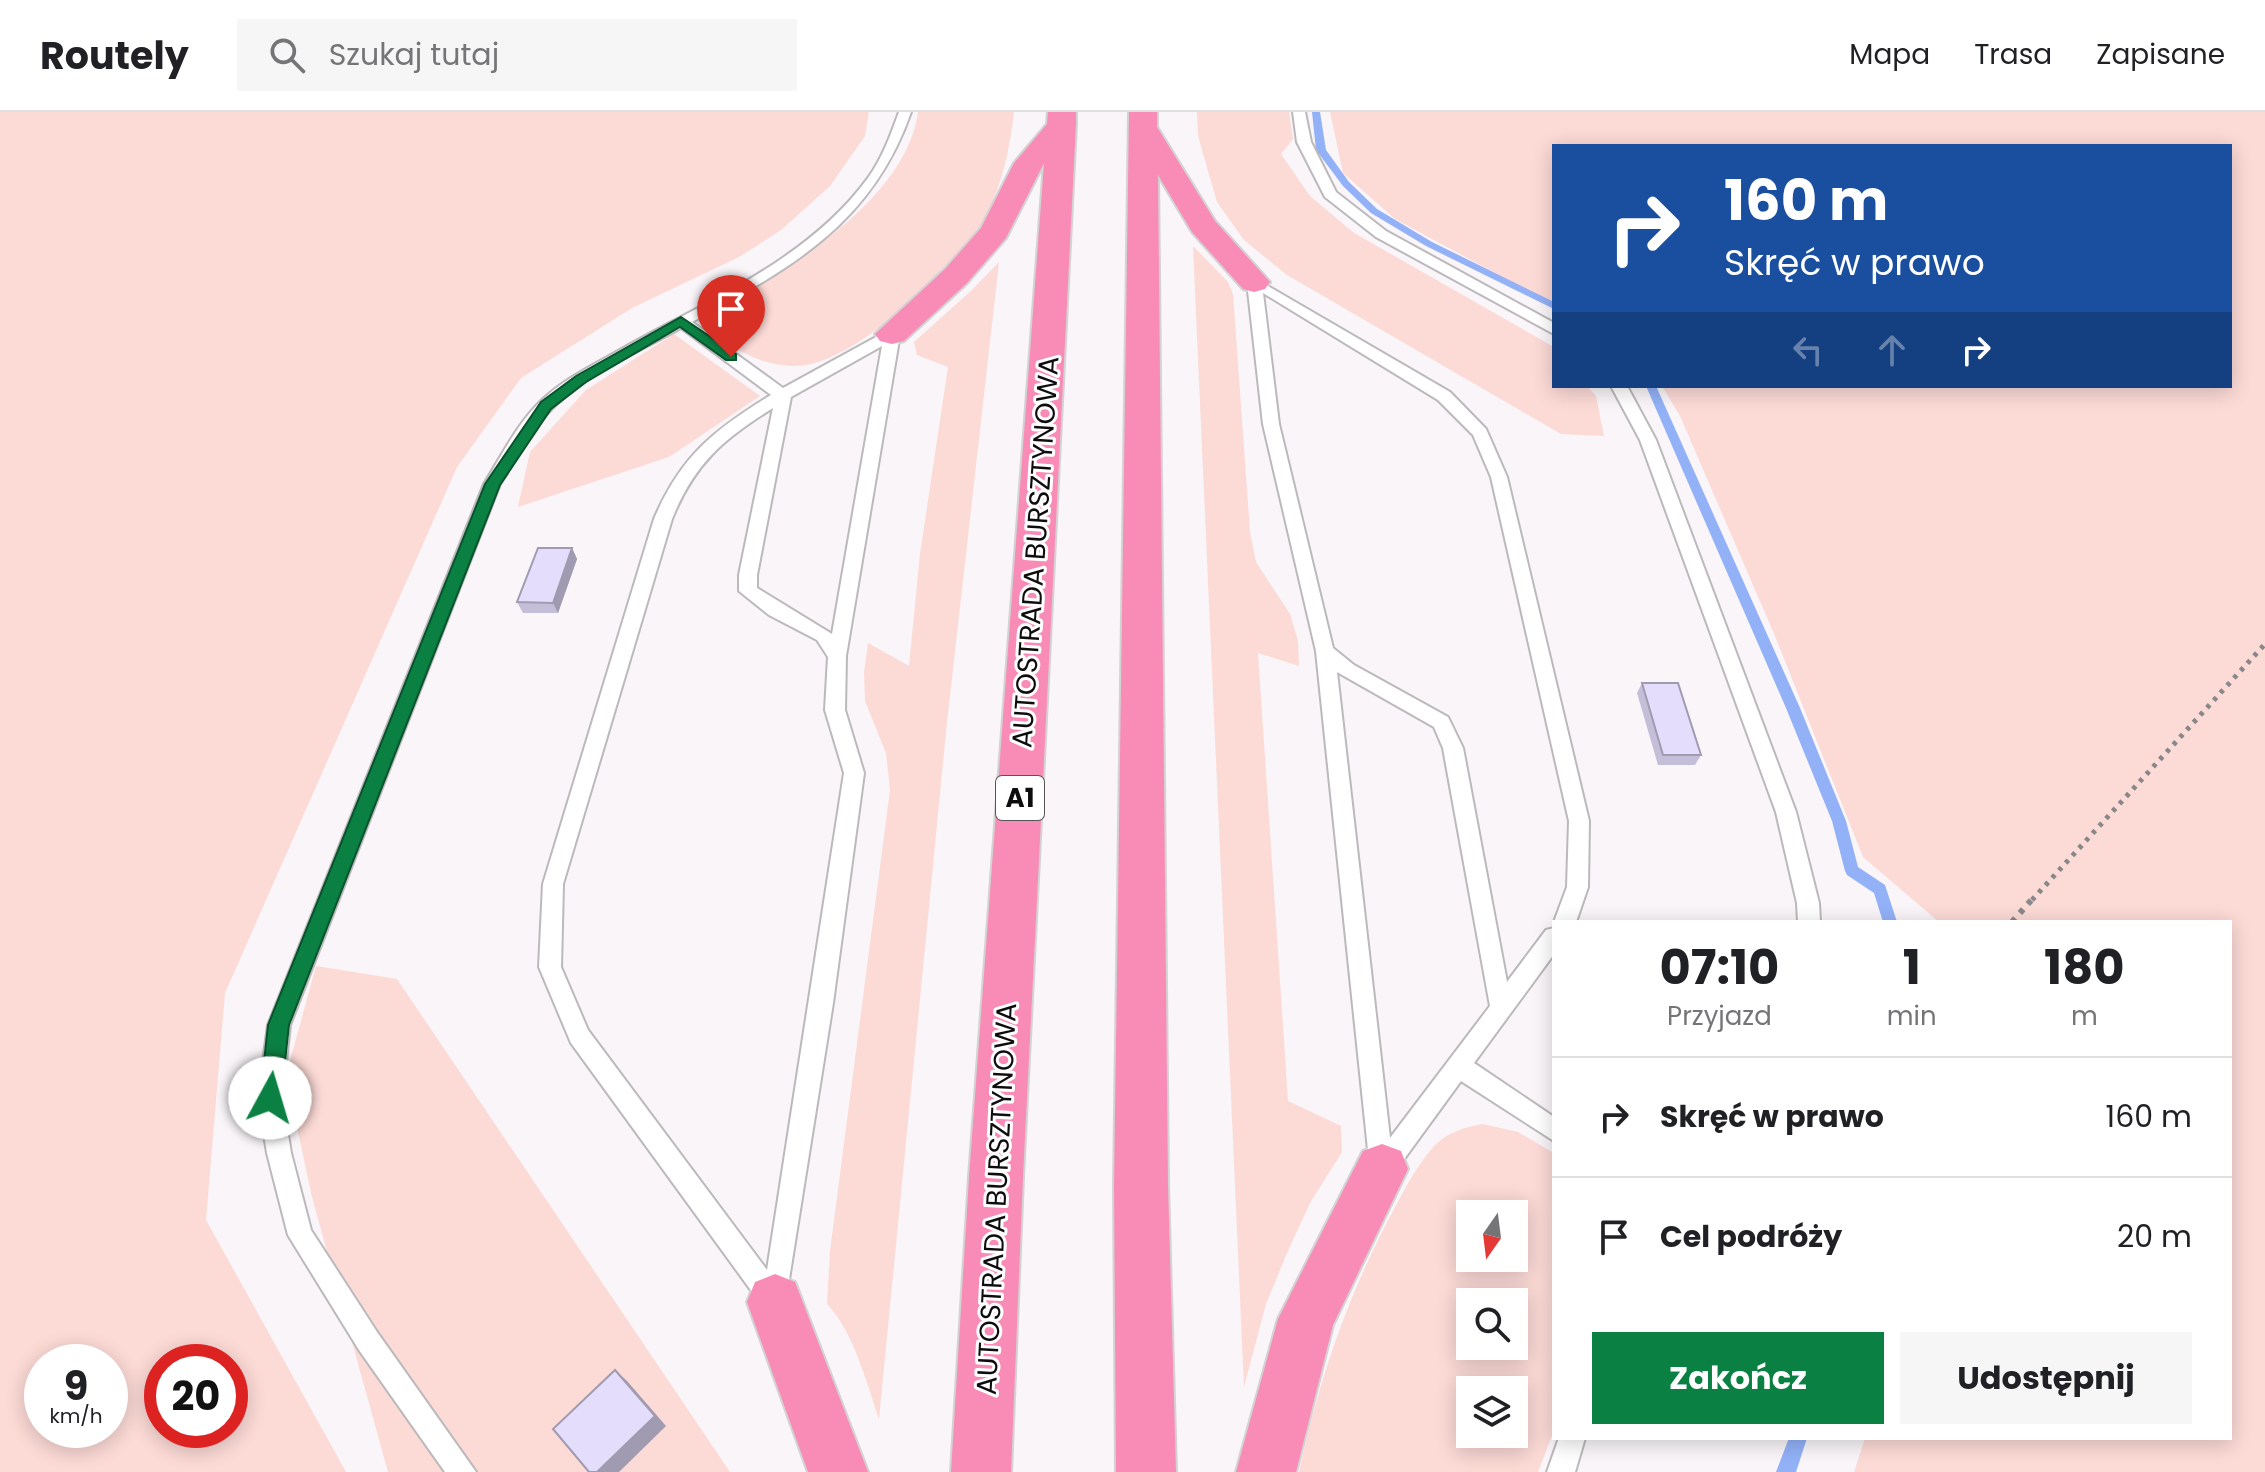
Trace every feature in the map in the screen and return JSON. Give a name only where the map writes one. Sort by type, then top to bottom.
[{"type":"highway","points":[[892,334],[956,276],[995,231],[1029,163],[1062,118]]},
{"type":"highway","name":"AUTOSTRADA BURSZTYNOWA","points":[[981,1472],[1062,118]]},
{"type":"highway","points":[[1143,120],[1203,226],[1254,282]]},
{"type":"highway","points":[[1143,120],[1141,1185],[1146,1472]]},
{"type":"highway","points":[[1266,1472],[1306,1319],[1382,1169]]},
{"type":"highway","points":[[775,1302],[838,1472]]},
{"type":"lane","points":[[462,1472],[368,1341],[300,1235],[279,1153],[270,1098],[279,1025],[492,484],[546,405],[581,379],[795,256],[844,212],[873,180],[892,148],[905,112]]},
{"type":"lane","points":[[1299,112],[1304,142],[1330,194],[1381,234],[1552,328]]},
{"type":"lane","points":[[1254,282],[1271,424],[1325,651],[1382,1169]]},
{"type":"lane","points":[[1254,282],[1444,396],[1480,433],[1499,477],[1579,821],[1574,900],[1566,920]]},
{"type":"lane","points":[[681,321],[783,396]]},
{"type":"lane","points":[[775,1302],[579,1036],[550,967],[553,884],[663,519],[684,475],[723,435],[783,396],[892,334]]},
{"type":"lane","points":[[775,1302],[854,773],[835,710],[837,656],[892,334]]},
{"type":"lane","points":[[1620,388],[1648,440],[1786,812],[1808,903],[1809,920]]},
{"type":"lane","points":[[783,396],[748,575],[748,591],[775,610],[823,635],[837,656]]},
{"type":"lane","points":[[1325,651],[1347,670],[1441,722],[1453,748],[1501,1007]]},
{"type":"lane","points":[[1382,1169],[1552,940]]},
{"type":"lane","points":[[1459,1066],[1552,1129]]},
{"type":"lane","points":[[1561,1472],[1571,1440]]},
{"type":"path","points":[[2014,920],[2265,644]]},
{"type":"shaded area","points":[[0,112],[869,112],[865,136],[830,186],[781,230],[739,257],[632,308],[521,378],[457,467],[225,993],[206,1220],[346,1472],[0,1472]]},
{"type":"shaded area","points":[[918,112],[1014,112],[1007,157],[993,200],[979,228],[949,266],[879,328],[832,357],[811,364],[770,363],[744,353],[721,337],[712,328],[712,313],[805,255],[866,204],[891,176],[909,145]]},
{"type":"shaded area","points":[[1197,112],[1289,112],[1293,139],[1281,154],[1310,196],[1354,233],[1552,346],[1552,388],[1589,388],[1596,396],[1604,436],[1561,434],[1287,275],[1244,240],[1217,202],[1198,136]]},
{"type":"shaded area","points":[[1330,112],[2265,112],[2265,1472],[1854,1472],[1864,1440],[2232,1440],[2232,920],[1937,920],[1863,857],[1775,636],[1680,416],[1663,388],[2232,388],[2232,144],[1552,144],[1552,304],[1395,219],[1343,173]]},
{"type":"shaded area","points":[[1193,246],[1228,282],[1233,294],[1250,532],[1256,562],[1290,614],[1298,641],[1299,666],[1258,653],[1288,1101],[1341,1126],[1342,1152],[1310,1203],[1287,1253],[1266,1304],[1244,1387]]},
{"type":"shaded area","points":[[999,262],[947,722],[879,1419],[852,1343],[827,1304],[830,1251],[890,790],[886,753],[865,701],[864,672],[868,643],[909,666],[920,554],[948,367],[917,355],[914,342]]},
{"type":"shaded area","points":[[674,334],[760,396],[669,457],[518,507],[530,452],[586,390]]},
{"type":"shaded area","points":[[316,966],[397,979],[730,1472],[388,1472],[312,1197],[286,1076]]},
{"type":"shaded area","points":[[1483,1124],[1518,1132],[1552,1152],[1552,1435],[1538,1472],[1299,1472],[1314,1409],[1356,1288],[1413,1176],[1434,1146],[1451,1134]]},
{"type":"building","points":[[538,548],[572,548],[553,603],[517,602]]},
{"type":"building","points":[[1642,683],[1678,683],[1701,755],[1663,755]]},
{"type":"building","points":[[615,1370],[655,1416],[597,1472],[589,1472],[553,1429]]},
{"type":"waterway","points":[[1316,112],[1321,150],[1346,184],[1374,211],[1429,244],[1552,305]]},
{"type":"waterway","points":[[1652,388],[1793,708],[1839,821],[1852,871],[1880,889],[1889,920]]},
{"type":"waterway","points":[[1786,1472],[1797,1440]]},
{"type":"route","points":[[270,1098],[279,1025],[492,484],[546,405],[581,379],[681,321],[731,357]]}]
